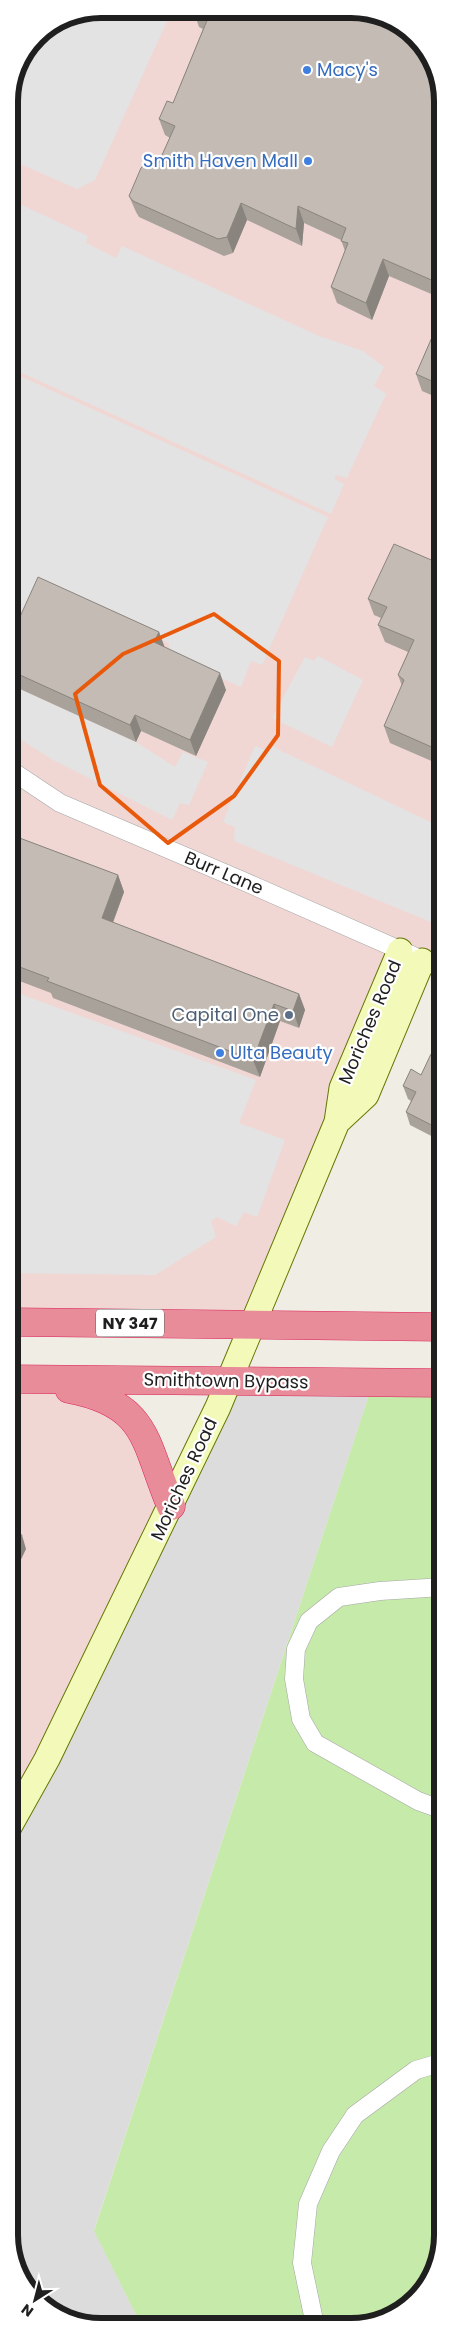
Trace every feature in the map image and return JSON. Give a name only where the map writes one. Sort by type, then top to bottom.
[{"type":"highway","name":"NY 347","points":[[18,1322],[434,1327]]},
{"type":"highway","name":"Smithtown Bypass","points":[[18,1379],[434,1383]]},
{"type":"highway","points":[[18,1380],[96,1395],[122,1407],[143,1434],[171,1506]]},
{"type":"main road","name":"Moriches Road","points":[[18,1811],[47,1759],[171,1506],[229,1380],[337,1122],[342,1088],[422,960]]},
{"type":"street","name":"Burr Lane","points":[[18,775],[60,803],[422,960]]},
{"type":"street","points":[[434,1588],[380,1591],[339,1597],[309,1621],[296,1649],[294,1679],[302,1719],[315,1743],[418,1801],[434,1807]]},
{"type":"street","points":[[314,2318],[302,2263],[308,2204],[331,2151],[356,2115],[416,2070],[434,2065]]},
{"type":"highlighted area","points":[[214,614],[279,661],[278,735],[234,796],[168,843],[100,785],[75,694],[123,654]]},
{"type":"shaded area","points":[[101,18],[168,18],[95,180],[77,189],[18,163],[18,95],[20,79],[24,69],[42,42],[69,24],[85,19]]},
{"type":"shaded area","name":"Smith Haven Mall","points":[[85,19],[367,19],[387,25],[430,76],[434,90],[434,965],[400,951],[251,1325],[18,1322],[18,95],[20,79],[24,69],[42,42],[69,24]]},
{"type":"shaded area","points":[[18,203],[88,236],[86,243],[116,258],[122,246],[319,336],[363,351],[384,367],[374,386],[386,394],[347,478],[335,475],[335,479],[344,484],[331,514],[18,371]]},
{"type":"shaded area","points":[[18,375],[328,517],[262,665],[251,661],[241,687],[169,655],[169,643],[42,586],[21,626],[18,626]]},
{"type":"shaded area","points":[[318,656],[363,680],[332,747],[272,718],[305,657],[314,661]]},
{"type":"shaded area","points":[[18,688],[136,742],[175,767],[183,752],[208,762],[189,805],[180,803],[172,820],[53,760],[18,738]]},
{"type":"shaded area","points":[[255,746],[268,751],[271,746],[434,824],[434,923],[234,841],[235,827],[223,822]]},
{"type":"shaded area","points":[[18,993],[256,1080],[239,1123],[285,1140],[257,1217],[244,1212],[236,1226],[217,1217],[211,1221],[216,1237],[155,1275],[18,1273]]},
{"type":"shaded area","points":[[18,1379],[100,1379],[159,1491],[152,1525],[18,1798]]},
{"type":"shaded area","points":[[217,1380],[371,1389],[94,2230],[138,2318],[85,2316],[60,2306],[60,2275],[29,2275],[20,2256],[18,2234],[18,1797]]},
{"type":"green space","points":[[434,1388],[433,2250],[428,2266],[420,2280],[406,2297],[378,2313],[362,2317],[138,2318],[94,2231],[371,1389]]},
{"type":"building","name":"Smith Haven Mall","points":[[208,18],[367,19],[388,26],[397,32],[410,42],[426,64],[434,90],[434,281],[383,259],[366,303],[331,287],[348,243],[341,241],[346,228],[298,206],[296,229],[241,203],[227,237],[218,239],[133,201],[129,196],[141,168],[147,162],[158,164],[175,126],[159,119],[167,101],[173,103]]},
{"type":"building","points":[[434,333],[434,382],[416,374]]},
{"type":"building","points":[[394,544],[434,561],[434,748],[384,726],[404,680],[398,675],[414,640],[378,625],[387,607],[368,599]]},
{"type":"building","points":[[38,577],[159,632],[154,642],[220,673],[190,740],[135,715],[130,725],[18,674],[18,621]]},
{"type":"building","points":[[18,837],[118,875],[102,918],[299,994],[293,1011],[274,1004],[253,1060],[47,981],[49,978],[18,966]]},
{"type":"building","points":[[431,1054],[434,1056],[434,1126],[406,1112],[416,1092],[403,1086],[411,1069],[421,1075]]},
{"type":"building","points":[[18,1533],[22,1535],[18,1543]]},
{"type":"place","name":"Macy's","points":[[307,70]]},
{"type":"place","name":"Smith Haven Mall","points":[[308,161]]},
{"type":"place","name":"Capital One","points":[[289,1015]]},
{"type":"place","name":"Ulta Beauty","points":[[220,1053]]}]
